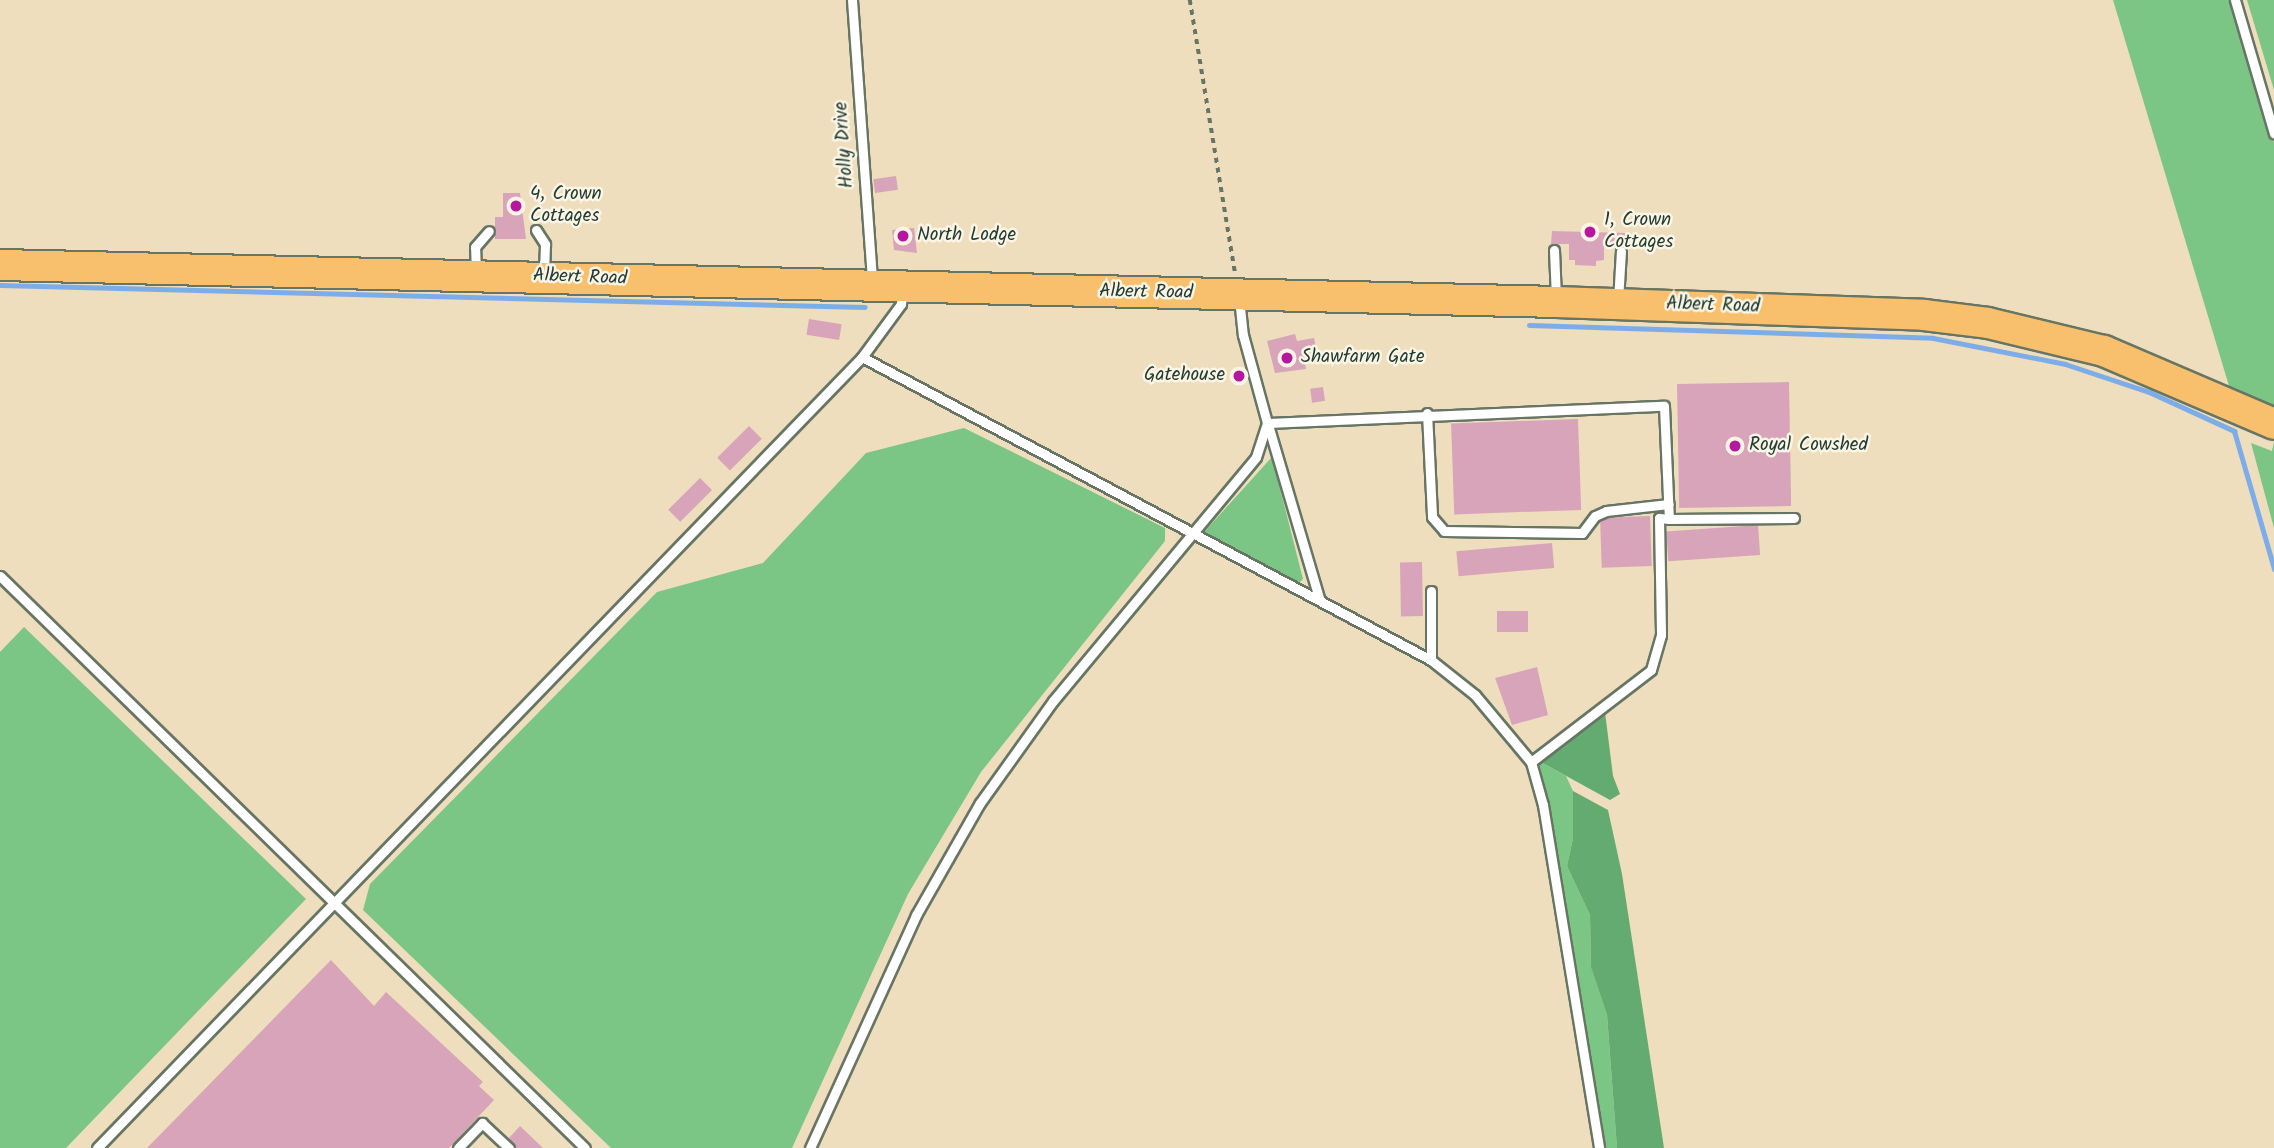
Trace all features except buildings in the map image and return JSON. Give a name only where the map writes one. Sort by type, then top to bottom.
[{"type":"main road","name":"Albert Road","points":[[0,265],[1828,309],[1988,323],[2104,351],[2274,424]]},
{"type":"lane","name":"Holly Drive","points":[[852,0],[873,287]]},
{"type":"lane","points":[[2235,0],[2274,133]]},
{"type":"lane","points":[[536,230],[545,244],[544,277]]},
{"type":"lane","points":[[476,276],[475,247],[489,231]]},
{"type":"lane","points":[[1555,250],[1556,302]]},
{"type":"lane","points":[[1618,303],[1621,251]]},
{"type":"lane","points":[[97,1148],[862,357],[901,304],[902,288]]},
{"type":"lane","points":[[1239,295],[1243,335],[1319,598]]},
{"type":"lane","points":[[862,357],[1189,534],[1319,598],[1431,660],[1475,695],[1531,762],[1541,795],[1599,1148]]},
{"type":"lane","points":[[1267,423],[1427,413],[1664,406],[1669,519]]},
{"type":"lane","points":[[1427,413],[1432,517],[1444,531],[1582,533],[1595,516],[1606,511],[1669,504]]},
{"type":"lane","points":[[810,1148],[916,915],[980,803],[1038,720],[1189,534],[1256,457],[1267,423]]},
{"type":"lane","points":[[1531,762],[1651,670],[1661,635],[1659,519],[1794,518]]},
{"type":"lane","points":[[0,576],[585,1148]]},
{"type":"lane","points":[[1431,591],[1431,660]]},
{"type":"lane","points":[[458,1148],[482,1123],[509,1148]]},
{"type":"path","points":[[1190,0],[1239,295]]},
{"type":"green space","points":[[2113,0],[2232,0],[2274,143],[2274,411],[2229,386]]},
{"type":"green space","points":[[2247,0],[2274,0],[2274,90]]},
{"type":"green space","points":[[964,428],[1165,528],[1165,541],[981,772],[908,894],[792,1148],[611,1148],[363,910],[370,884],[657,592],[763,563],[866,453]]},
{"type":"green space","points":[[2274,442],[2274,528],[2251,443],[2272,451]]},
{"type":"green space","points":[[1272,457],[1303,579],[1297,585],[1204,532]]},
{"type":"green space","points":[[24,627],[306,899],[66,1148],[0,1148],[0,652]]},
{"type":"green space","points":[[1605,712],[1613,776],[1620,794],[1610,800],[1539,761]]},
{"type":"green space","points":[[1539,761],[1566,776],[1573,791],[1573,838],[1567,866],[1590,915],[1591,966],[1607,1015],[1617,1148],[1603,1148]]},
{"type":"green space","points":[[1573,791],[1608,810],[1622,874],[1664,1148],[1617,1148],[1607,1015],[1591,967],[1590,915],[1567,866],[1573,838]]},
{"type":"waterway","points":[[0,285],[865,307]]},
{"type":"waterway","points":[[1529,325],[1933,338],[2065,364],[2149,392],[2234,431],[2274,569]]},
{"type":"place","name":"4, Crown Cottages","points":[[516,206]]},
{"type":"place","name":"1, Crown Cottages","points":[[1590,232]]},
{"type":"place","name":"North Lodge","points":[[903,236]]},
{"type":"place","name":"Shawfarm Gate","points":[[1287,358]]},
{"type":"place","name":"Gatehouse","points":[[1239,376]]},
{"type":"place","name":"Royal Cowshed","points":[[1735,446]]}]
